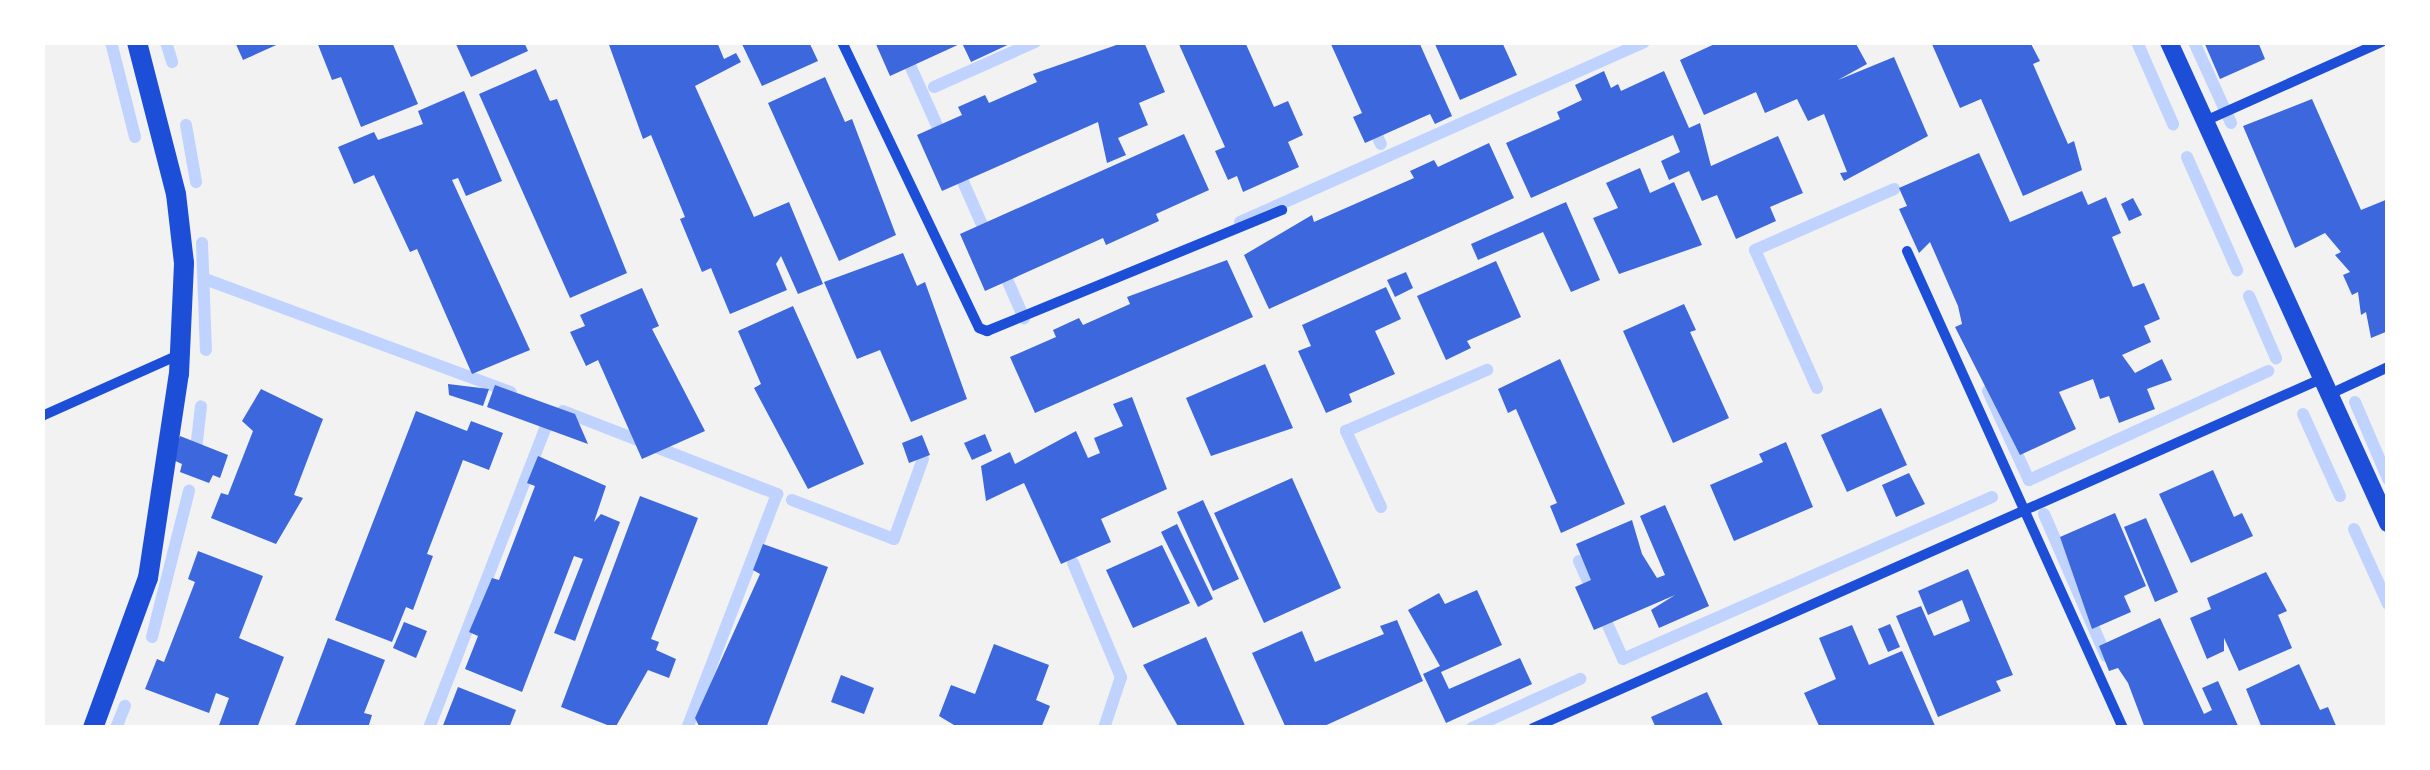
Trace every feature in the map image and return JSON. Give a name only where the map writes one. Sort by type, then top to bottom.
[{"type":"main road","points":[[93,728],[148,578],[165,486],[184,263],[178,211],[136,42]]},
{"type":"street","points":[[842,42],[972,320],[987,331],[1282,210]]},
{"type":"street","points":[[2169,42],[2388,524]]},
{"type":"street","points":[[2205,122],[2382,42]]},
{"type":"street","points":[[1908,251],[2123,728]]},
{"type":"street","points":[[42,416],[176,356]]},
{"type":"street","points":[[1534,728],[2024,510],[2324,387],[2388,367]]},
{"type":"building","points":[[235,42],[283,42],[243,60]]},
{"type":"building","points":[[317,42],[392,42],[418,104],[361,127],[341,77],[332,80]]},
{"type":"building","points":[[455,42],[524,42],[528,51],[471,77]]},
{"type":"building","points":[[608,42],[717,42],[724,59],[736,53],[741,62],[695,86],[754,217],[789,202],[823,284],[798,294],[781,256],[776,264],[787,290],[730,314],[711,268],[702,272],[680,219],[685,217],[651,135],[643,139]]},
{"type":"building","points":[[741,42],[809,42],[818,61],[762,86]]},
{"type":"building","points":[[875,42],[1014,42],[971,62],[962,43],[890,76]]},
{"type":"building","points":[[1125,42],[1144,42],[1165,92],[1139,103],[1148,125],[1118,138],[1126,155],[1107,163],[1098,122],[942,191],[917,135],[962,115],[958,107],[985,95],[989,103],[1037,82],[1033,74]]},
{"type":"building","points":[[1178,42],[1245,42],[1274,107],[1288,101],[1303,135],[1288,142],[1299,167],[1243,192],[1237,176],[1228,180],[1215,151],[1225,147]]},
{"type":"building","points":[[1330,42],[1419,42],[1452,116],[1435,124],[1430,114],[1365,143],[1353,117],[1362,113]]},
{"type":"building","points":[[1434,42],[1502,42],[1517,75],[1460,100]]},
{"type":"building","points":[[1719,42],[1855,42],[1867,64],[1838,80],[1894,57],[1928,136],[1844,181],[1840,173],[1847,172],[1824,114],[1808,121],[1797,99],[1765,113],[1756,92],[1704,115],[1680,60]]},
{"type":"building","points":[[1931,42],[2030,42],[2040,61],[2033,64],[2068,144],[2074,141],[2082,170],[2023,196],[1981,99],[1960,108]]},
{"type":"building","points":[[2204,42],[2258,42],[2265,59],[2220,79]]},
{"type":"building","points":[[536,69],[550,101],[557,99],[627,273],[570,298],[479,94]]},
{"type":"building","points":[[1604,71],[1611,88],[1618,84],[1621,91],[1664,71],[1689,128],[1700,123],[1711,166],[1778,136],[1803,193],[1770,207],[1776,221],[1736,239],[1717,195],[1702,201],[1689,171],[1669,180],[1661,161],[1680,152],[1673,135],[1531,198],[1506,143],[1560,119],[1557,112],[1582,100],[1575,85]]},
{"type":"building","points":[[825,77],[845,122],[852,119],[896,235],[839,261],[768,103]]},
{"type":"building","points":[[464,91],[502,181],[466,196],[458,178],[452,180],[530,350],[472,374],[417,249],[410,252],[374,175],[354,184],[338,147],[374,132],[378,140],[423,124],[418,111]]},
{"type":"building","points":[[2312,99],[2361,210],[2388,199],[2388,331],[2371,338],[2366,312],[2361,315],[2358,292],[2352,295],[2343,275],[2350,272],[2335,255],[2341,252],[2325,233],[2295,248],[2243,126]]},
{"type":"building","points":[[1184,134],[1209,190],[1156,214],[1159,221],[1106,245],[1103,238],[985,291],[960,234]]},
{"type":"building","points":[[1489,143],[1514,198],[1269,309],[1244,255],[1312,215],[1314,222],[1414,178],[1410,171],[1434,160],[1438,167]]},
{"type":"building","points":[[1979,153],[2010,222],[2082,191],[2088,205],[2106,197],[2121,233],[2112,237],[2133,287],[2144,283],[2160,319],[2144,326],[2151,342],[2122,355],[2135,373],[2162,359],[2172,380],[2147,389],[2155,409],[2119,423],[2109,396],[2100,399],[2093,379],[2059,392],[2076,429],[2020,455],[1955,327],[1962,324],[1958,306],[1930,242],[1919,253],[1899,209],[1907,206],[1899,188]]},
{"type":"building","points":[[1640,168],[1650,193],[1674,182],[1702,245],[1619,274],[1593,218],[1618,208],[1606,183]]},
{"type":"building","points":[[2133,198],[2142,215],[2129,221],[2121,204]]},
{"type":"building","points":[[1566,202],[1600,280],[1571,292],[1543,232],[1478,260],[1471,244]]},
{"type":"building","points":[[903,253],[917,286],[925,282],[967,399],[911,422],[880,350],[857,359],[824,282]]},
{"type":"building","points":[[1227,260],[1253,317],[1035,413],[1010,357],[1056,337],[1053,330],[1079,318],[1083,325],[1130,304],[1127,297]]},
{"type":"building","points":[[1496,261],[1521,317],[1467,341],[1471,348],[1446,360],[1417,296]]},
{"type":"building","points":[[1406,272],[1413,288],[1395,297],[1387,280]]},
{"type":"building","points":[[1386,287],[1401,319],[1375,331],[1395,374],[1349,394],[1352,402],[1326,413],[1298,351],[1311,346],[1302,325]]},
{"type":"building","points":[[642,288],[659,326],[652,329],[705,431],[642,459],[598,360],[586,366],[570,332],[585,326],[580,315]]},
{"type":"building","points":[[1684,304],[1696,330],[1690,332],[1729,418],[1673,443],[1623,331]]},
{"type":"building","points":[[793,306],[864,464],[808,489],[754,388],[761,384],[738,331]]},
{"type":"building","points":[[1560,359],[1625,504],[1561,533],[1550,506],[1557,503],[1516,409],[1508,413],[1498,389]]},
{"type":"building","points":[[1265,364],[1293,428],[1211,456],[1186,398]]},
{"type":"building","points":[[448,384],[489,389],[483,406],[449,395]]},
{"type":"building","points":[[495,385],[575,414],[588,444],[487,407]]},
{"type":"building","points":[[261,389],[323,419],[294,495],[303,498],[276,544],[211,518],[221,493],[228,495],[253,431],[242,421]]},
{"type":"building","points":[[1132,397],[1167,489],[1101,519],[1111,542],[1061,564],[1024,483],[986,501],[981,466],[1010,452],[1015,464],[1076,431],[1088,458],[1100,453],[1094,438],[1123,426],[1113,404]]},
{"type":"building","points":[[1881,408],[1907,465],[1847,492],[1821,435]]},
{"type":"building","points":[[416,411],[467,431],[471,421],[503,433],[489,470],[463,460],[427,554],[433,556],[413,610],[406,607],[392,642],[335,620]]},
{"type":"building","points":[[985,434],[992,451],[972,460],[964,443]]},
{"type":"building","points":[[922,435],[930,455],[909,463],[902,443]]},
{"type":"building","points":[[180,436],[228,455],[220,478],[213,475],[209,483],[180,472],[182,464],[171,459]]},
{"type":"building","points":[[1786,442],[1813,507],[1734,541],[1710,485],[1763,462],[1759,454]]},
{"type":"building","points":[[538,456],[606,486],[594,522],[601,514],[620,522],[575,641],[554,633],[583,559],[574,556],[522,692],[465,669],[478,636],[469,632],[492,578],[499,580],[535,486],[527,483]]},
{"type":"building","points":[[2213,470],[2234,517],[2242,513],[2253,536],[2191,563],[2159,494]]},
{"type":"building","points":[[1909,473],[1925,504],[1896,517],[1882,485]]},
{"type":"building","points":[[1292,478],[1341,588],[1264,623],[1214,513]]},
{"type":"building","points":[[640,496],[698,518],[651,639],[659,642],[656,650],[676,659],[669,678],[648,670],[615,728],[561,707]]},
{"type":"building","points":[[1203,500],[1239,579],[1213,591],[1177,512]]},
{"type":"building","points":[[1665,505],[1709,606],[1659,628],[1651,610],[1675,595],[1594,630],[1575,587],[1591,580],[1576,544],[1632,520],[1642,554],[1657,578],[1665,575],[1640,516]]},
{"type":"building","points":[[2115,513],[2146,586],[2124,596],[2131,612],[2092,629],[2060,537]]},
{"type":"building","points":[[2146,518],[2178,592],[2155,602],[2124,527]]},
{"type":"building","points":[[1177,524],[1213,599],[1198,607],[1161,532]]},
{"type":"building","points":[[763,544],[828,567],[766,728],[700,728],[695,718],[760,574],[753,570]]},
{"type":"building","points":[[1162,545],[1190,603],[1133,628],[1106,570]]},
{"type":"building","points":[[198,551],[263,576],[239,638],[284,657],[257,728],[218,728],[229,698],[216,693],[209,713],[145,689],[157,659],[164,662],[195,582],[188,579]]},
{"type":"building","points":[[1968,569],[2013,675],[1996,681],[2001,691],[1938,717],[1896,616],[1921,606],[1934,636],[1970,621],[1962,600],[1928,615],[1918,591]]},
{"type":"building","points":[[2266,572],[2287,611],[2278,615],[2292,648],[2239,671],[2224,638],[2224,651],[2207,659],[2190,618],[2211,609],[2207,598]]},
{"type":"building","points":[[1477,590],[1502,645],[1441,672],[1449,689],[1520,658],[1532,684],[1446,723],[1423,674],[1440,666],[1408,610],[1439,593],[1445,604]]},
{"type":"building","points":[[2160,618],[2204,714],[2212,710],[2202,688],[2218,681],[2239,728],[2145,728],[2128,683],[2118,668],[2109,671],[2099,646]]},
{"type":"building","points":[[1397,620],[1423,681],[1320,728],[1286,728],[1252,653],[1302,631],[1315,662],[1384,634],[1380,626]]},
{"type":"building","points":[[404,622],[427,631],[416,658],[393,648]]},
{"type":"building","points":[[1890,624],[1900,647],[1888,652],[1878,629]]},
{"type":"building","points":[[1852,625],[1869,665],[1902,651],[1936,728],[1820,728],[1804,693],[1836,679],[1819,638]]},
{"type":"building","points":[[1206,637],[1246,728],[1179,728],[1143,665]]},
{"type":"building","points":[[328,638],[385,660],[364,713],[372,715],[368,728],[294,728]]},
{"type":"building","points":[[994,644],[1049,665],[1036,700],[1050,706],[1041,728],[959,728],[939,716],[951,685],[975,694]]},
{"type":"building","points":[[2299,664],[2320,710],[2328,707],[2337,728],[2262,728],[2246,689]]},
{"type":"building","points":[[841,675],[874,688],[864,714],[831,702]]},
{"type":"building","points":[[458,687],[516,710],[509,728],[442,728]]},
{"type":"building","points":[[1707,692],[1724,728],[1656,728],[1651,717]]},
{"type":"waterway","points":[[111,42],[135,137]]},
{"type":"waterway","points":[[166,42],[172,62]]},
{"type":"waterway","points":[[934,87],[1035,42]]},
{"type":"waterway","points":[[1240,222],[1644,42]]},
{"type":"waterway","points":[[2137,42],[2173,124]]},
{"type":"waterway","points":[[2194,42],[2231,123]]},
{"type":"waterway","points":[[905,54],[944,141]]},
{"type":"waterway","points":[[1371,122],[1381,144]]},
{"type":"waterway","points":[[186,125],[196,182]]},
{"type":"waterway","points":[[2187,157],[2237,270]]},
{"type":"waterway","points":[[957,168],[987,236]]},
{"type":"waterway","points":[[1817,388],[1755,250],[1894,189]]},
{"type":"waterway","points":[[202,243],[206,350]]},
{"type":"waterway","points":[[1002,268],[1024,318]]},
{"type":"waterway","points":[[205,279],[511,392]]},
{"type":"waterway","points":[[2249,296],[2276,358]]},
{"type":"waterway","points":[[1381,507],[1346,431],[1487,370]]},
{"type":"waterway","points":[[1988,391],[2029,480],[2268,371]]},
{"type":"waterway","points":[[2355,402],[2388,479]]},
{"type":"waterway","points":[[195,458],[201,406]]},
{"type":"waterway","points":[[563,411],[777,494],[687,728]]},
{"type":"waterway","points":[[429,728],[551,413]]},
{"type":"waterway","points":[[2303,414],[2340,496]]},
{"type":"waterway","points":[[792,500],[894,539],[923,459]]},
{"type":"waterway","points":[[152,637],[189,491]]},
{"type":"waterway","points":[[1579,561],[1623,659],[1992,497]]},
{"type":"waterway","points":[[2044,514],[2106,656]]},
{"type":"waterway","points":[[2354,529],[2388,604]]},
{"type":"waterway","points":[[1073,563],[1121,677],[1104,728]]},
{"type":"waterway","points":[[1472,728],[1580,679]]},
{"type":"waterway","points":[[116,728],[125,706]]}]
